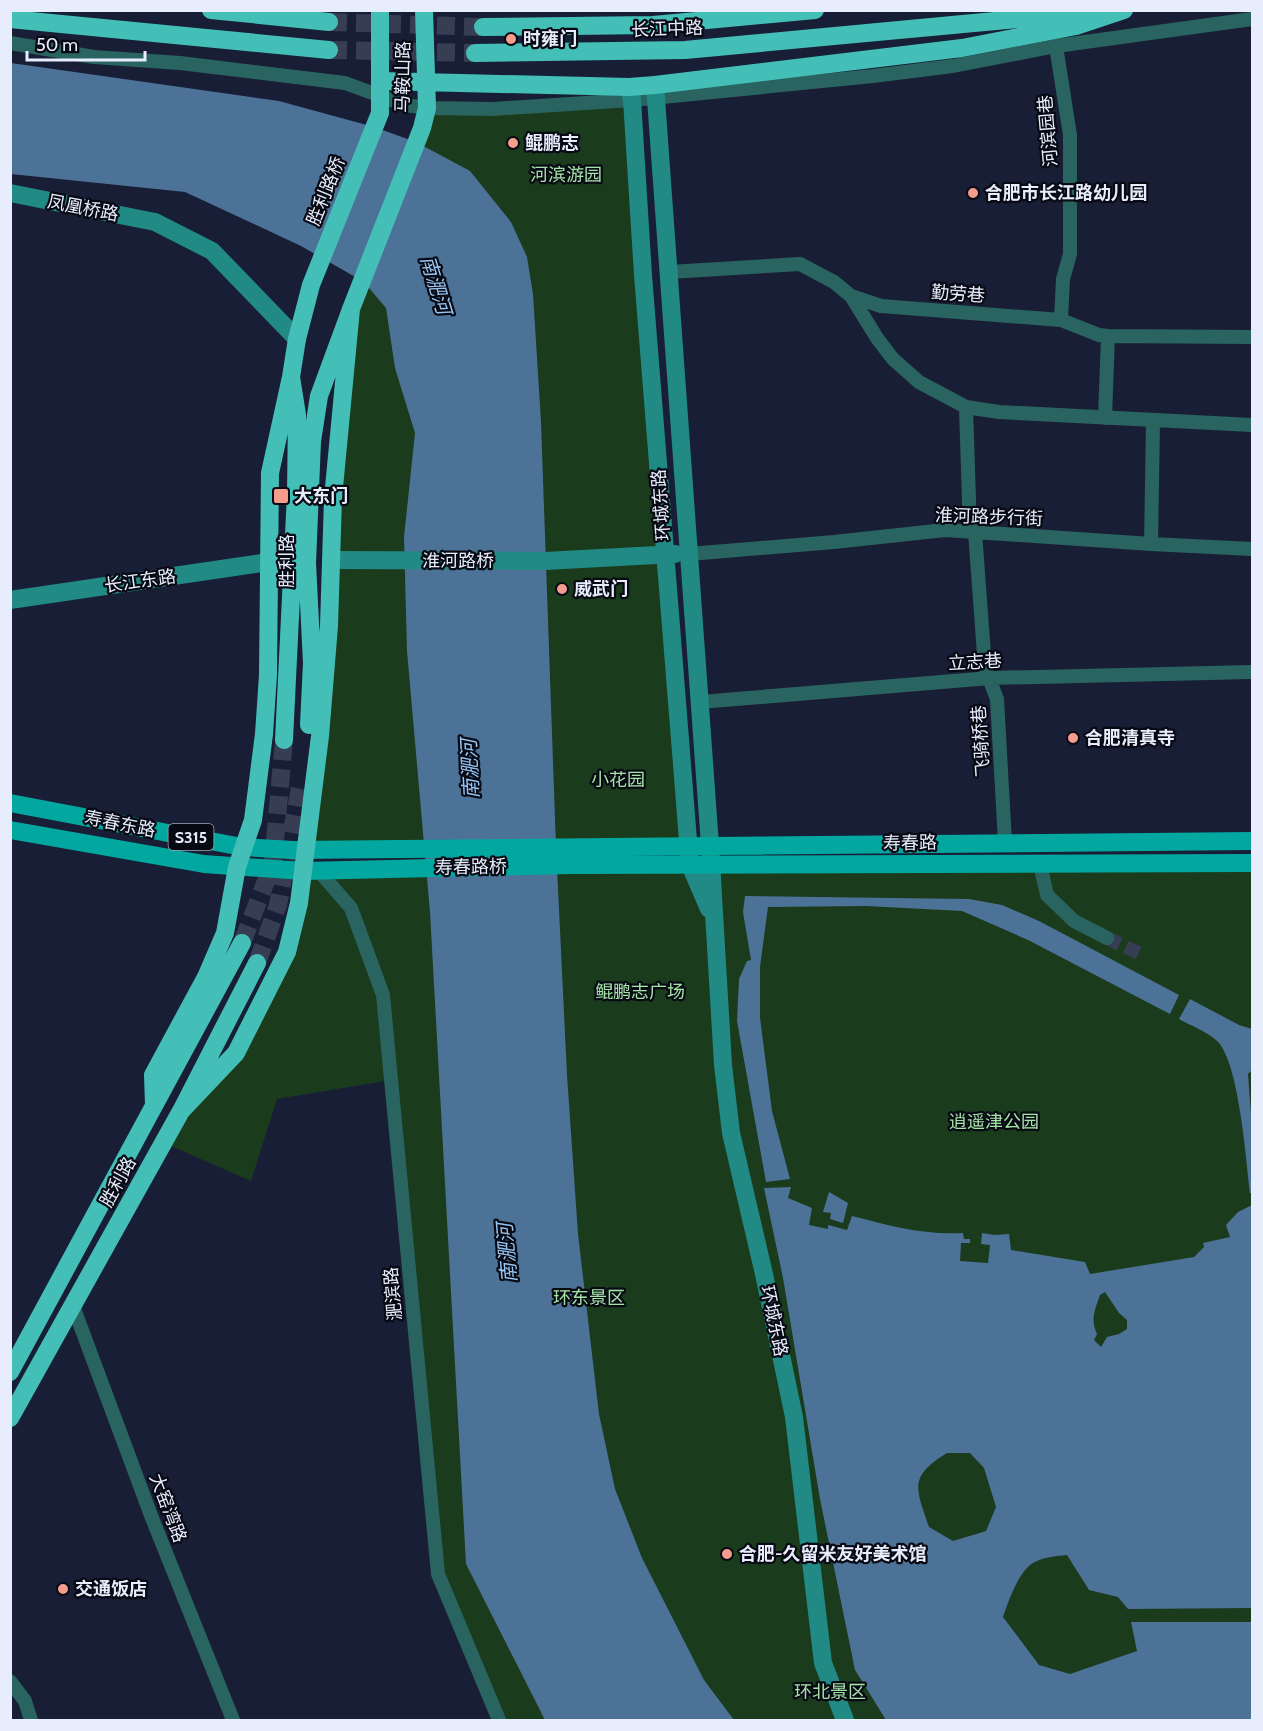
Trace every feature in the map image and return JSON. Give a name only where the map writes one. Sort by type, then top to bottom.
[{"type":"highway","points":[[211,10],[329,22]]},
{"type":"highway","name":"马鞍山路","points":[[380,10],[380,97]]},
{"type":"highway","name":"马鞍山路","points":[[351,309],[422,128],[427,108],[423,10]]},
{"type":"highway","name":"长江中路","points":[[483,27],[653,25],[815,10]]},
{"type":"highway","name":"长江中路","points":[[475,53],[685,50],[1112,10]]},
{"type":"highway","points":[[380,97],[427,82],[631,93],[656,91],[962,48],[1076,26],[1124,10]]},
{"type":"highway","points":[[10,19],[329,50]]},
{"type":"highway","name":"胜利路桥","points":[[311,285],[380,97]]},
{"type":"highway","name":"胜利路","points":[[284,740],[296,494],[297,415],[291,377],[297,339],[311,285]]},
{"type":"highway","points":[[180,1111],[236,1053],[287,952],[310,870],[304,850],[320,736],[329,626],[333,498],[351,309]]},
{"type":"highway","name":"胜利路","points":[[302,783],[309,726],[312,663],[307,562],[312,441],[320,396],[351,309]]},
{"type":"highway","points":[[154,1105],[153,1075],[206,977],[225,933],[237,867],[253,820],[264,734],[268,675],[270,473],[291,377]]},
{"type":"highway","name":"胜利路","points":[[10,1372],[242,943]]},
{"type":"highway","name":"胜利路","points":[[10,1418],[180,1111],[257,963]]},
{"type":"main road","name":"寿春东路","points":[[10,803],[242,847],[374,850]]},
{"type":"main road","name":"寿春东路","points":[[10,830],[204,864],[310,870],[373,869]]},
{"type":"main road","name":"寿春路","points":[[568,846],[1252,841]]},
{"type":"main road","name":"寿春路桥","points":[[374,850],[568,846]]},
{"type":"main road","name":"寿春路","points":[[569,865],[1252,863]]},
{"type":"main road","name":"寿春路桥","points":[[373,869],[569,865]]},
{"type":"street","points":[[656,91],[941,67],[1056,46],[1252,19]]},
{"type":"street","points":[[10,43],[94,57],[180,63],[345,83],[405,105],[427,108],[492,109],[631,93]]},
{"type":"street","name":"河滨园巷","points":[[1056,46],[1070,135],[1070,254],[1064,279],[1061,320]]},
{"type":"street","name":"环城东路","points":[[656,91],[710,844],[723,1065],[731,1133],[794,1417],[823,1663],[845,1720]]},
{"type":"street","name":"环城东路","points":[[631,93],[688,846],[690,865],[713,919]]},
{"type":"street","name":"凤凰桥路","points":[[10,193],[155,222],[212,251],[247,290],[297,339]]},
{"type":"street","name":"勤劳巷","points":[[669,272],[800,264],[834,282],[851,296],[881,306],[1061,320],[1099,335],[1108,336],[1252,337]]},
{"type":"street","points":[[851,296],[893,359],[919,382],[966,407],[999,412],[1252,425]]},
{"type":"street","points":[[1105,418],[1108,336]]},
{"type":"street","name":"飞骑桥巷","points":[[966,407],[973,532],[985,668],[997,699],[1005,842]]},
{"type":"street","points":[[1151,544],[1153,421]]},
{"type":"street","name":"淮河路步行街","points":[[689,554],[945,530],[1252,549]]},
{"type":"street","name":"淮河路桥","points":[[331,560],[545,561],[689,554]]},
{"type":"street","name":"长江东路","points":[[10,600],[269,562]]},
{"type":"street","name":"立志巷","points":[[699,702],[990,678],[1252,672]]},
{"type":"street","points":[[1040,864],[1047,895],[1074,921],[1107,938]]},
{"type":"street","name":"淝滨路","points":[[310,870],[351,908],[383,995],[438,1574],[499,1720]]},
{"type":"street","name":"大窑湾路","points":[[73,1306],[152,1518],[233,1720]]},
{"type":"street","points":[[10,1681],[25,1701],[31,1720]]},
{"type":"green space","points":[[632,100],[688,846],[304,850],[351,309],[427,108]]},
{"type":"green space","points":[[1252,863],[1252,1720],[499,1720],[438,1574],[391,1080],[277,1099],[251,1181],[164,1143],[236,1053],[287,952],[303,871],[711,865]]},
{"type":"water","name":"南淝河","points":[[11,63],[279,101],[374,127],[416,142],[470,171],[511,222],[527,257],[533,294],[541,422],[556,847],[567,1075],[578,1234],[599,1414],[615,1489],[642,1558],[704,1680],[734,1720],[545,1720],[466,1564],[430,912],[407,651],[404,537],[415,433],[395,368],[386,308],[364,282],[301,246],[185,192],[11,174]]},
{"type":"water","points":[[745,896],[969,899],[1002,905],[1039,921],[1179,995],[1170,1014],[1028,940],[962,911],[866,906],[768,907],[760,967],[760,1018],[772,1111],[790,1179],[766,1182],[737,1021],[739,979],[747,961],[751,960],[743,912]]},
{"type":"water","points":[[1190,999],[1239,1025],[1252,1029],[1252,1070],[1248,1074],[1252,1127],[1252,1193],[1250,1193],[1236,1088],[1230,1067],[1224,1051],[1216,1040],[1179,1019]]},
{"type":"water","points":[[791,1187],[788,1198],[812,1208],[809,1225],[828,1229],[828,1225],[847,1230],[852,1216],[920,1231],[963,1233],[964,1239],[970,1239],[970,1243],[961,1243],[960,1261],[988,1263],[990,1245],[981,1244],[982,1233],[1009,1234],[1011,1250],[1085,1262],[1090,1274],[1194,1257],[1204,1247],[1203,1243],[1230,1237],[1226,1225],[1238,1212],[1252,1205],[1252,1608],[1128,1609],[1118,1597],[1089,1590],[1067,1555],[1041,1559],[1028,1567],[1015,1587],[1003,1617],[1039,1665],[1070,1674],[1137,1651],[1131,1622],[1252,1622],[1252,1720],[886,1720],[855,1670],[820,1499],[783,1278],[764,1188]],"holes":[[[1105,1292],[1119,1313],[1127,1320],[1127,1329],[1107,1337],[1101,1347],[1094,1340],[1097,1334],[1094,1319],[1100,1295]],[[947,1453],[970,1453],[984,1468],[996,1507],[986,1531],[953,1541],[929,1527],[918,1484],[926,1469]]]},
{"type":"water","points":[[829,1192],[848,1203],[843,1223],[830,1219],[831,1213],[823,1212]]},
{"type":"tunnel","points":[[329,22],[483,27]]},
{"type":"tunnel","points":[[329,50],[475,53]]},
{"type":"tunnel","points":[[242,943],[273,863],[284,740]]},
{"type":"tunnel","points":[[257,963],[278,905],[301,783]]},
{"type":"tunnel","points":[[1107,938],[1145,956]]},
{"type":"place","name":"时雍门","points":[[511,39]]},
{"type":"place","name":"鲲鹏志","points":[[513,143]]},
{"type":"place","name":"合肥市长江路幼儿园","points":[[973,193]]},
{"type":"place","name":"大东门","points":[[281,496]]},
{"type":"place","name":"威武门","points":[[562,589]]},
{"type":"place","name":"合肥清真寺","points":[[1073,738]]},
{"type":"place","name":"合肥-久留米友好美术馆","points":[[727,1554]]},
{"type":"place","name":"交通饭店","points":[[63,1589]]},
{"type":"park label","name":"河滨游园","points":[[566,175]]},
{"type":"park label","name":"小花园","points":[[618,780]]},
{"type":"park label","name":"鲲鹏志广场","points":[[640,992]]},
{"type":"park label","name":"逍遥津公园","points":[[994,1122]]},
{"type":"park label","name":"环东景区","points":[[589,1298]]},
{"type":"park label","name":"环北景区","points":[[830,1692]]}]
